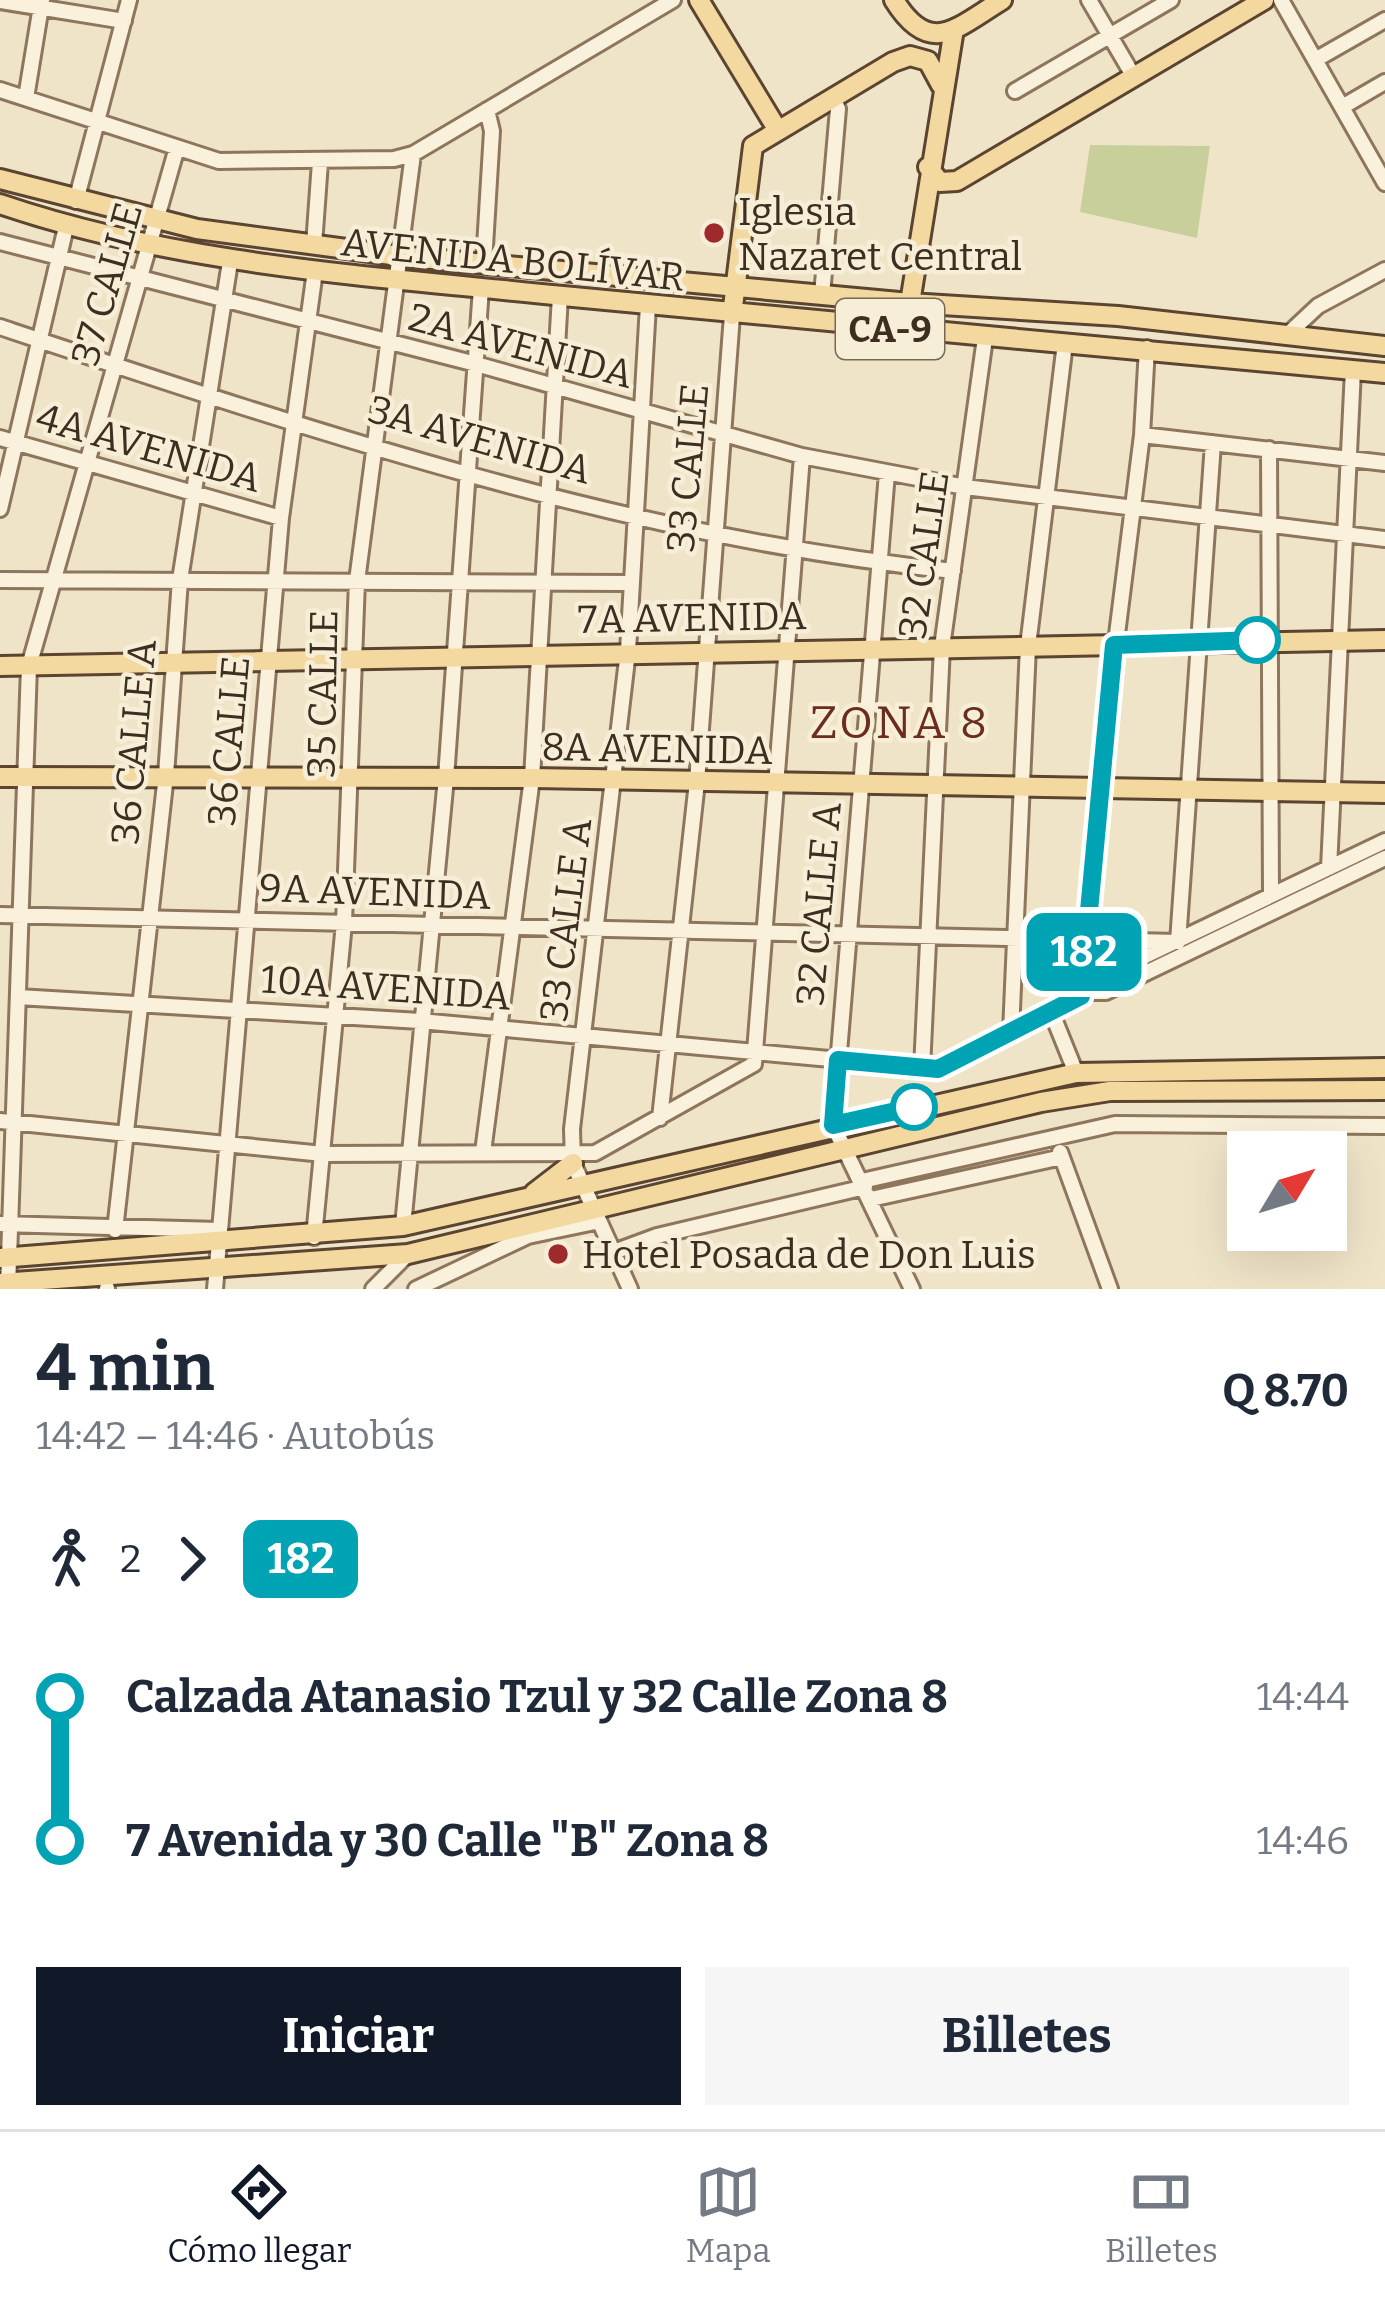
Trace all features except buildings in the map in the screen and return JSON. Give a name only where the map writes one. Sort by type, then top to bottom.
[{"type":"main road","points":[[699,0],[777,129],[885,65],[910,56],[934,68],[941,85]]},
{"type":"main road","points":[[898,6],[922,33],[954,29],[1002,0]]},
{"type":"main road","points":[[928,167],[938,180],[953,182],[1264,0]]},
{"type":"main road","points":[[885,65],[903,40],[898,6]]},
{"type":"main road","points":[[910,304],[941,85],[954,29]]},
{"type":"main road","name":"33 CALLE","points":[[732,315],[748,159],[753,146],[777,129]]},
{"type":"main road","name":"AVENIDA BOLÍVAR","points":[[0,178],[158,220],[399,256],[910,304],[1118,316],[1385,346]]},
{"type":"main road","name":"AVENIDA BOLÍVAR","points":[[0,204],[66,227],[230,262],[732,315],[1147,348],[1385,373]]},
{"type":"main road","name":"7A AVENIDA","points":[[0,666],[267,664],[541,652],[1385,640]]},
{"type":"main road","name":"8A AVENIDA","points":[[0,777],[532,778],[1385,793]]},
{"type":"main road","points":[[4,1258],[218,1236],[314,1237],[403,1226],[1076,1073],[1385,1069]]},
{"type":"main road","points":[[5,1285],[215,1280],[408,1254],[593,1215],[845,1148],[1110,1091],[1385,1090]]},
{"type":"main road","points":[[528,1198],[572,1157]]},
{"type":"street","points":[[76,201],[129,0]]},
{"type":"street","points":[[0,90],[176,151],[236,164],[413,154],[673,0]]},
{"type":"street","points":[[1090,0],[1134,77]]},
{"type":"street","points":[[1015,91],[1171,0]]},
{"type":"street","points":[[1281,0],[1342,107],[1378,154],[1385,183]]},
{"type":"street","points":[[0,1],[124,21]]},
{"type":"street","points":[[26,98],[41,5]]},
{"type":"street","points":[[1315,60],[1385,20]]},
{"type":"street","points":[[1342,107],[1385,82]]},
{"type":"street","points":[[822,295],[838,109],[833,98]]},
{"type":"street","points":[[484,263],[492,131],[487,110]]},
{"type":"street","name":"37 CALLE","points":[[5,1285],[6,1121],[17,997],[29,666],[50,580],[119,364],[176,151]]},
{"type":"street","name":"35 CALLE","points":[[314,1237],[338,1016],[354,777],[357,581],[413,154]]},
{"type":"street","points":[[314,245],[320,161]]},
{"type":"street","points":[[0,509],[66,227]]},
{"type":"street","name":"2A AVENIDA","points":[[0,242],[476,364],[802,456],[965,487],[1385,539]]},
{"type":"street","name":"36 CALLE A","points":[[116,1230],[166,775],[180,580],[230,262]]},
{"type":"street","points":[[1287,335],[1318,306],[1385,270]]},
{"type":"street","name":"36 CALLE","points":[[215,1280],[281,518],[315,272]]},
{"type":"street","points":[[403,1226],[419,1021],[446,778],[481,288]]},
{"type":"street","points":[[482,1152],[532,778],[560,296]]},
{"type":"street","name":"33 CALLE A","points":[[630,1289],[593,1215],[572,1157],[628,651],[648,305]]},
{"type":"street","name":"33 CALLE","points":[[659,1118],[697,782],[732,315]]},
{"type":"street","name":"3A AVENIDA","points":[[0,327],[291,421],[549,495],[715,535],[953,572]]},
{"type":"street","name":"32 CALLE","points":[[922,1069],[942,647],[985,338]]},
{"type":"street","points":[[1011,1032],[1028,646],[1065,343]]},
{"type":"street","points":[[1085,994],[1098,786],[1142,434],[1147,348]]},
{"type":"street","points":[[1329,868],[1353,370]]},
{"type":"street","points":[[1142,434],[1385,463]]},
{"type":"street","name":"4A AVENIDA","points":[[0,438],[281,518]]},
{"type":"street","points":[[1178,942],[1213,443]]},
{"type":"street","points":[[1269,449],[1271,895]]},
{"type":"street","points":[[6,1121],[323,1154],[482,1152],[572,1157],[612,1147],[753,1056],[802,456]]},
{"type":"street","name":"32 CALLE A","points":[[833,1125],[887,473]]},
{"type":"street","points":[[0,580],[459,579],[631,584]]},
{"type":"street","name":"10A AVENIDA","points":[[1085,994],[1097,979],[1385,841]]},
{"type":"street","name":"10A AVENIDA","points":[[17,997],[419,1021],[668,1042],[753,1056],[938,1069],[1085,994],[1106,992],[1385,858]]},
{"type":"street","name":"9A AVENIDA","points":[[0,915],[1178,942]]},
{"type":"street","points":[[1051,1011],[1076,1073]]},
{"type":"street","points":[[610,1253],[1115,1124],[1385,1126]]},
{"type":"street","points":[[833,1125],[912,1289]]},
{"type":"street","points":[[1056,1142],[1110,1289]]},
{"type":"street","points":[[866,1189],[1062,1157]]},
{"type":"street","points":[[416,1289],[528,1236],[593,1215]]},
{"type":"street","points":[[5,1224],[218,1236]]},
{"type":"street","points":[[378,1288],[408,1254]]},
{"type":"green space","points":[[1090,145],[1210,146],[1197,238],[1080,212]]},
{"type":"bus line","name":"182","points":[[914,1107],[833,1125],[838,1060],[938,1069],[1081,996],[1114,645],[1257,640]]},
{"type":"place","name":"Iglesia Nazaret Central","points":[[714,233]]},
{"type":"place","name":"Hotel Posada de Don Luis","points":[[558,1254]]},
{"type":"district","name":"ZONA 8","points":[[900,722]]}]
